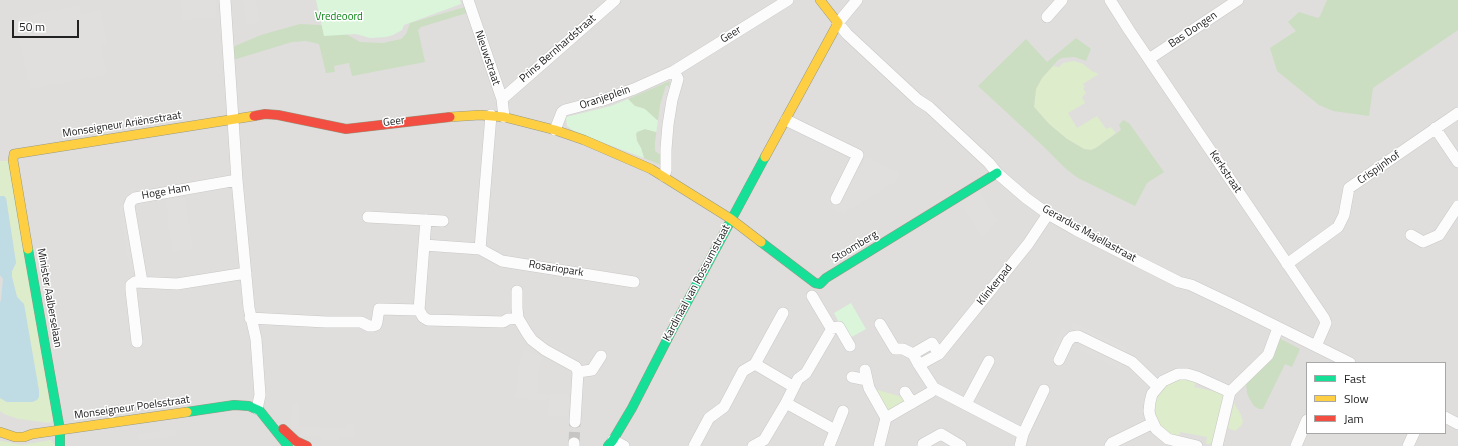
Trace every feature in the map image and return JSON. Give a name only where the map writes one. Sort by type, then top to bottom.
[{"type":"street","points":[[224,0],[237,180],[250,318],[256,339],[260,395],[258,406],[283,441],[296,441],[307,446]]},
{"type":"street","name":"Nieuwstraat","points":[[468,0],[502,99],[504,117]]},
{"type":"street","name":"Prins Bernhardstraat","points":[[502,99],[615,0]]},
{"type":"street","name":"Geer","points":[[674,71],[788,0]]},
{"type":"street","points":[[820,0],[838,23]]},
{"type":"street","name":"Kardinaal van Rossumstraat","points":[[611,443],[632,408],[731,219],[838,23],[857,0]]},
{"type":"street","points":[[1047,17],[1062,0]]},
{"type":"street","name":"Kerkstraat","points":[[1110,0],[1324,318],[1326,323],[1316,346]]},
{"type":"street","name":"Bas Dongen","points":[[1149,59],[1238,0]]},
{"type":"street","name":"Gerardus Majellastraat","points":[[838,23],[847,34],[920,102],[929,107],[989,163],[997,173],[1026,198],[1048,214],[1076,230],[1179,282],[1191,285],[1316,346],[1334,360],[1345,362]]},
{"type":"street","points":[[664,176],[666,170],[668,125],[672,100],[678,78],[674,71]]},
{"type":"street","name":"Oranjeplein","points":[[555,130],[562,112],[565,110],[609,98],[674,71]]},
{"type":"street","name":"Crispijnhof","points":[[1287,264],[1338,227],[1344,215],[1349,188],[1458,113]]},
{"type":"street","name":"Geer","points":[[233,119],[265,114],[278,115],[346,129],[441,117],[492,115],[555,130]]},
{"type":"street","points":[[480,249],[492,115]]},
{"type":"street","name":"Monseigneur Ariënsstraat","points":[[14,154],[233,119]]},
{"type":"street","points":[[786,120],[858,155],[836,199]]},
{"type":"street","points":[[1435,128],[1458,162]]},
{"type":"street","points":[[555,130],[610,150],[664,176],[731,219]]},
{"type":"street","name":"Minister Aalberselaan","points":[[14,154],[14,168],[60,430],[60,446]]},
{"type":"street","name":"Stoomberg","points":[[731,219],[815,283],[820,284],[826,278],[997,173]]},
{"type":"street","name":"Hoge Ham","points":[[142,282],[129,206],[131,201],[135,198],[237,180]]},
{"type":"street","points":[[1411,235],[1423,242],[1439,235],[1458,206]]},
{"type":"street","name":"Klinkerpad","points":[[919,365],[939,354],[1028,244],[1048,214]]},
{"type":"street","points":[[368,216],[444,221]]},
{"type":"street","points":[[426,220],[419,310],[423,317],[428,320],[503,322],[508,319],[518,318]]},
{"type":"street","name":"Rosariopark","points":[[424,245],[480,249],[502,260],[634,282]]},
{"type":"street","points":[[137,342],[131,285],[135,282],[177,284],[246,273]]},
{"type":"street","points":[[517,291],[518,318],[526,333],[532,340],[545,350],[576,367],[578,372],[575,422]]},
{"type":"street","points":[[812,296],[831,328],[850,346]]},
{"type":"street","points":[[250,318],[326,322],[361,322],[368,326],[373,326],[376,325],[379,309],[419,310]]},
{"type":"street","points":[[694,446],[709,418],[724,407],[743,371],[755,364],[783,313]]},
{"type":"street","points":[[880,324],[895,349],[903,349],[913,354],[934,388],[1024,434]]},
{"type":"street","points":[[1217,446],[1230,392],[1268,355],[1278,328]]},
{"type":"street","points":[[753,446],[764,440],[798,379],[806,373],[834,330]]},
{"type":"street","points":[[1059,360],[1068,341],[1072,337],[1078,336],[1132,362],[1158,387]]},
{"type":"street","points":[[913,354],[932,342],[939,354]]},
{"type":"street","points":[[578,372],[592,370],[600,356]]},
{"type":"street","points":[[966,404],[988,361]]},
{"type":"street","points":[[755,364],[794,387]]},
{"type":"street","points":[[1197,446],[1168,439],[1156,429],[1150,416],[1149,406],[1152,394],[1163,381],[1178,374],[1187,374],[1197,377],[1230,392]]},
{"type":"street","points":[[852,377],[866,375],[869,388],[886,418],[879,446]]},
{"type":"street","points":[[886,418],[931,392],[934,388]]},
{"type":"street","points":[[1020,446],[1044,390]]},
{"type":"street","points":[[905,392],[912,403]]},
{"type":"street","points":[[786,402],[835,430]]},
{"type":"street","name":"Monseigneur Poelsstraat","points":[[0,428],[32,434],[234,405],[258,406]]},
{"type":"street","points":[[829,446],[843,411]]},
{"type":"street","points":[[1446,417],[1458,424]]},
{"type":"street","points":[[1296,446],[1306,422]]},
{"type":"street","points":[[1110,446],[1112,443],[1153,424]]},
{"type":"street","points":[[923,446],[941,434],[961,446]]},
{"type":"street","points":[[1408,446],[1414,434]]},
{"type":"street","points":[[611,443],[624,446]]},
{"type":"shaded area","points":[[0,0],[1458,0],[1458,446],[0,446]]},
{"type":"shaded area","points":[[180,0],[216,0],[217,17],[182,20]]},
{"type":"shaded area","points":[[243,0],[256,0],[260,21],[247,26]]},
{"type":"shaded area","points":[[79,5],[81,14],[100,10],[107,43],[101,45],[107,74],[30,89],[15,20],[31,15]]},
{"type":"shaded area","points":[[666,85],[672,89],[662,156],[655,151],[655,142],[660,105]]},
{"type":"shaded area","points":[[867,157],[900,173],[897,179],[898,180],[852,208],[849,208],[845,215],[830,208],[855,166],[861,169]]},
{"type":"shaded area","points":[[980,190],[992,213],[999,219],[983,238],[960,202]]},
{"type":"shaded area","points":[[166,198],[186,198],[193,249],[173,252],[168,226]]},
{"type":"shaded area","points":[[125,205],[136,270],[130,271],[119,206]]},
{"type":"shaded area","points":[[1073,322],[1127,348],[1124,354],[1070,329]]},
{"type":"shaded area","points":[[1062,328],[1068,331],[1055,358],[1049,355]]},
{"type":"shaded area","points":[[1082,343],[1123,363],[1120,370],[1079,350]]},
{"type":"shaded area","points":[[524,349],[542,358],[537,378],[537,394],[548,394],[547,401],[516,398],[518,368]]},
{"type":"shaded area","points":[[549,394],[570,395],[569,417],[548,416]]},
{"type":"shaded area","points":[[292,403],[299,403],[299,427],[346,428],[347,423],[354,424],[354,437],[339,437],[339,440],[322,440],[321,436],[301,436],[301,429],[291,429]]},
{"type":"shaded area","points":[[176,429],[177,436],[139,441],[138,434]]},
{"type":"green space","name":"Vredeoord","points":[[316,0],[460,0],[461,4],[404,25],[402,30],[393,35],[370,38],[356,34],[324,36]]},
{"type":"green space","points":[[1327,0],[1458,0],[1458,30],[1373,88],[1369,116],[1333,111],[1319,105],[1277,71],[1270,48],[1296,31],[1288,22],[1299,12],[1318,18]]},
{"type":"green space","points":[[465,7],[467,13],[421,27],[418,30],[425,62],[352,76],[349,63],[334,66],[335,72],[326,73],[319,44],[306,41],[292,42],[233,60],[233,48],[235,46],[261,35],[300,24],[320,25],[339,30],[360,42],[383,43],[401,39],[406,34],[410,23]]},
{"type":"green space","points":[[1076,38],[1091,49],[1086,61],[1074,57],[1062,58],[1058,60],[1042,78],[1036,89],[1034,107],[1049,124],[1067,139],[1084,149],[1091,150],[1096,148],[1121,130],[1119,125],[1123,120],[1129,123],[1164,172],[1147,183],[1135,206],[1078,178],[1066,169],[978,86],[1026,39],[1047,62]]},
{"type":"green space","points":[[1074,61],[1083,64],[1099,74],[1083,84],[1085,87],[1083,88],[1086,93],[1082,97],[1085,103],[1068,113],[1077,128],[1097,116],[1106,129],[1111,127],[1116,133],[1091,150],[1084,149],[1067,139],[1049,124],[1034,107],[1036,89],[1042,78],[1053,66],[1059,67],[1063,63]]},
{"type":"green space","points":[[670,81],[661,121],[652,117],[643,108],[635,106],[628,99]]},
{"type":"green space","points":[[628,99],[635,106],[645,109],[657,120],[661,121],[660,131],[656,132],[645,129],[637,132],[636,134],[637,141],[644,158],[575,132],[567,126],[566,117],[611,106]]},
{"type":"green space","points":[[645,129],[656,132],[660,131],[661,165],[644,158],[637,141],[636,134],[637,132]]},
{"type":"green space","points":[[0,161],[9,161],[53,419],[50,423],[19,419],[4,414],[0,411],[0,398],[7,402],[34,402],[39,391],[24,305],[17,297],[12,277],[12,271],[16,263],[6,198],[0,196]]},
{"type":"green space","points":[[851,303],[866,329],[848,339],[834,313]]},
{"type":"green space","points":[[1279,338],[1300,349],[1292,367],[1285,364],[1263,409],[1259,409],[1254,406],[1249,398],[1246,383]]},
{"type":"green space","points":[[1178,378],[1197,381],[1194,387],[1222,393],[1225,398],[1214,441],[1210,444],[1206,444],[1207,437],[1180,432],[1179,439],[1165,433],[1153,416],[1155,396],[1163,386]]},
{"type":"green space","points":[[874,389],[906,398],[909,402],[888,414]]},
{"type":"green space","points":[[1234,403],[1243,422],[1235,431],[1228,428]]},
{"type":"green space","points":[[51,440],[56,446],[0,446],[0,441],[22,445]]},
{"type":"water","points":[[0,196],[4,196],[6,198],[16,263],[12,271],[12,277],[17,297],[24,304],[39,391],[39,397],[37,400],[32,402],[7,402],[0,398],[0,302],[3,279],[0,275]]},
{"type":"tunnel","points":[[574,443],[575,422]]},
{"type":"traffic: fast","points":[[608,446],[632,408],[765,157]]},
{"type":"traffic: fast","points":[[761,242],[815,283],[820,284],[826,278],[997,173]]},
{"type":"traffic: fast","points":[[28,249],[60,430],[60,446]]},
{"type":"traffic: fast","points":[[187,412],[234,405],[249,406],[260,411],[288,446]]},
{"type":"traffic: slow","points":[[765,157],[838,23],[820,0]]},
{"type":"traffic: slow","points":[[450,117],[480,115],[504,117],[555,130],[584,140],[651,169],[731,219],[761,242]]},
{"type":"traffic: slow","points":[[28,249],[13,160],[14,154],[254,116]]},
{"type":"traffic: slow","points":[[0,432],[15,437],[24,437],[32,434],[187,412]]},
{"type":"traffic: jam","points":[[254,116],[265,114],[278,115],[346,129],[450,117]]},
{"type":"traffic: jam","points":[[283,429],[296,441],[307,446]]}]
